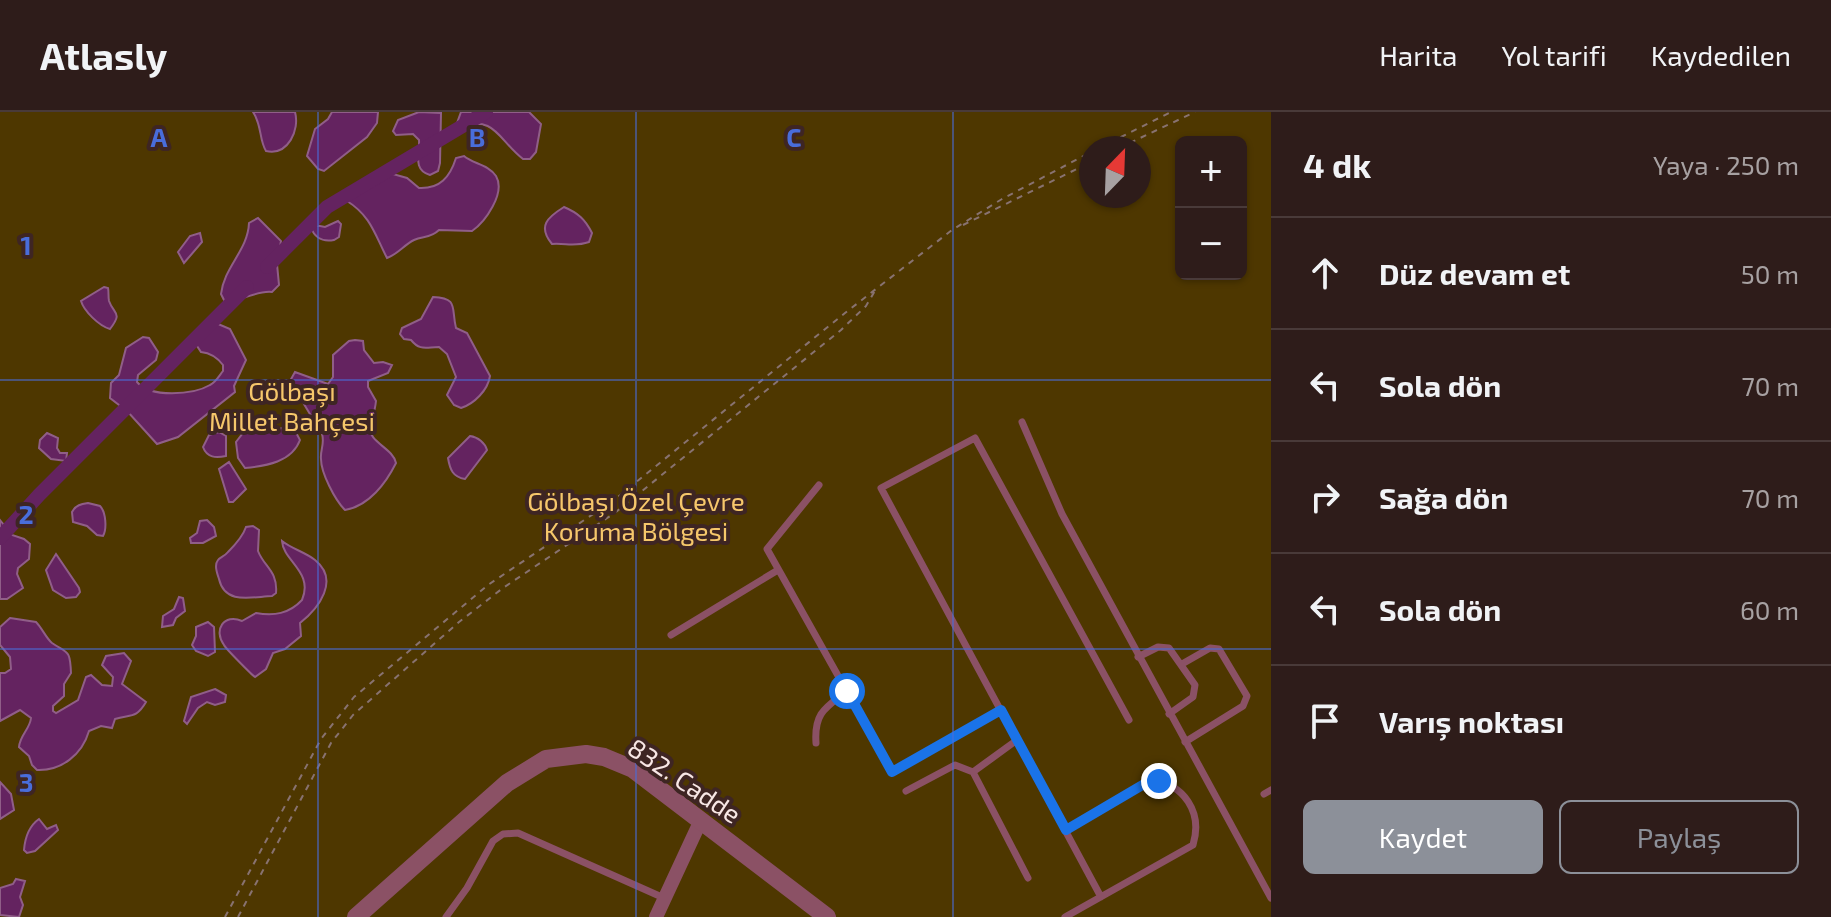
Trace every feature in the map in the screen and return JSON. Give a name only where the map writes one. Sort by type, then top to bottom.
[{"type":"street","name":"832. Cadde","points":[[356,917],[507,783],[546,759],[586,754],[618,762],[647,779],[827,917]]},
{"type":"street","points":[[656,917],[701,820]]},
{"type":"lane","points":[[1022,422],[1062,514],[1271,898]]},
{"type":"lane","points":[[1101,897],[881,488],[975,438],[1129,720]]},
{"type":"lane","points":[[819,485],[767,549],[892,772],[1001,710]]},
{"type":"lane","points":[[671,635],[778,570]]},
{"type":"lane","points":[[1138,657],[1163,646],[1172,651],[1195,685],[1193,697],[1169,714]]},
{"type":"lane","points":[[1182,664],[1210,648],[1219,649],[1247,696],[1243,706],[1185,742]]},
{"type":"lane","points":[[816,743],[815,728],[819,717],[825,708],[847,691]]},
{"type":"lane","points":[[973,772],[1017,740]]},
{"type":"lane","points":[[906,791],[955,765],[973,772],[1028,878]]},
{"type":"lane","points":[[1065,917],[1193,845],[1196,821],[1191,805],[1174,787],[1151,780],[1066,830]]},
{"type":"lane","points":[[446,917],[467,888],[489,846],[508,833],[518,833],[664,898]]},
{"type":"path","points":[[1123,136],[1171,112]]},
{"type":"path","points":[[1144,136],[1195,112]]},
{"type":"path","points":[[225,917],[321,739],[354,697],[488,585],[614,500],[952,230],[1002,199],[1079,158]]},
{"type":"path","points":[[952,230],[1079,168]]},
{"type":"path","points":[[238,917],[331,743],[377,691],[503,588],[616,512],[841,330],[866,306],[876,288]]},
{"type":"green space","name":"Gölbaşı Özel Çevre Koruma Bölgesi","points":[[0,112],[1271,112],[1271,917],[0,917]]},
{"type":"shaded area","points":[[253,112],[295,112],[294,134],[286,146],[281,150],[266,151]]},
{"type":"shaded area","points":[[332,112],[378,112],[377,123],[367,137],[324,171],[318,169],[307,156],[315,129]]},
{"type":"shaded area","points":[[419,112],[441,113],[440,163],[438,171],[430,175],[424,173],[419,165],[419,140],[413,134],[396,135],[393,131],[398,120]]},
{"type":"shaded area","points":[[461,112],[529,112],[541,124],[536,152],[530,159],[523,159],[489,127],[472,124],[460,127],[457,123]]},
{"type":"shaded area","points":[[464,156],[496,176],[496,198],[483,221],[472,231],[439,230],[414,240],[387,258],[367,220],[347,201],[350,193],[393,174],[407,178],[419,188],[433,186],[447,176],[456,158]]},
{"type":"shaded area","points":[[564,207],[587,224],[592,233],[589,242],[552,244],[545,232],[546,222]]},
{"type":"shaded area","points":[[258,218],[281,241],[277,264],[279,285],[272,292],[224,300],[221,294],[226,275],[245,242],[249,223]]},
{"type":"shaded area","points":[[338,221],[341,224],[339,237],[334,240],[320,238],[311,228],[315,225],[325,227]]},
{"type":"shaded area","points":[[200,233],[202,242],[184,263],[178,252],[190,236]]},
{"type":"shaded area","points":[[104,287],[108,288],[109,301],[117,316],[110,329],[92,318],[81,301]]},
{"type":"shaded area","points":[[433,297],[450,302],[456,328],[467,333],[490,376],[480,396],[461,408],[454,405],[447,395],[456,377],[447,354],[439,347],[420,347],[400,334],[402,328],[421,319]]},
{"type":"shaded area","points":[[211,321],[230,329],[246,360],[234,386],[235,392],[178,437],[157,444],[128,412],[110,398],[111,383],[119,375],[126,348],[143,337],[149,338],[158,352],[156,360],[138,375],[137,382],[143,387],[161,393],[183,393],[203,388],[214,382],[223,371],[223,365],[218,360],[211,354],[201,352],[197,346],[202,327]]},
{"type":"shaded area","points":[[349,341],[363,341],[364,350],[374,363],[392,365],[388,373],[368,381],[368,387],[376,401],[370,432],[396,463],[376,492],[362,504],[345,510],[323,471],[322,434],[290,381],[295,372],[328,384],[333,377],[333,355]]},
{"type":"shaded area","points":[[293,427],[300,440],[291,453],[270,464],[245,468],[238,458],[236,442],[243,433],[274,431]]},
{"type":"shaded area","points":[[219,432],[226,436],[226,456],[212,456],[203,447],[209,435]]},
{"type":"shaded area","points":[[47,433],[58,438],[57,448],[60,453],[67,453],[66,461],[51,459],[39,448],[40,440]]},
{"type":"shaded area","points":[[470,436],[481,441],[487,450],[465,479],[453,472],[448,458]]},
{"type":"shaded area","points":[[229,462],[246,489],[233,502],[229,502],[219,469]]},
{"type":"shaded area","points":[[88,503],[102,509],[105,521],[103,536],[73,522],[72,512],[79,505]]},
{"type":"shaded area","points":[[0,520],[12,535],[30,544],[29,559],[18,568],[17,574],[23,588],[7,599],[0,599]]},
{"type":"shaded area","points":[[207,520],[214,527],[216,536],[203,543],[191,543],[190,538],[197,533],[200,521]]},
{"type":"shaded area","points":[[253,526],[259,530],[258,551],[273,574],[276,593],[272,596],[240,598],[227,593],[222,587],[216,567],[246,527]]},
{"type":"shaded area","points":[[282,541],[315,560],[326,576],[326,585],[320,602],[300,623],[301,636],[285,649],[273,653],[266,669],[255,677],[224,645],[220,629],[230,619],[242,621],[256,613],[281,613],[302,600],[304,582]]},
{"type":"shaded area","points":[[56,554],[79,588],[76,597],[66,598],[53,590],[46,570]]},
{"type":"shaded area","points":[[179,597],[183,598],[185,611],[173,625],[162,627],[163,616],[174,609]]},
{"type":"shaded area","points":[[10,618],[36,622],[50,641],[69,656],[71,673],[64,684],[64,696],[53,706],[56,713],[78,700],[86,677],[91,675],[102,685],[112,686],[113,677],[102,665],[106,656],[124,653],[131,661],[122,684],[146,702],[136,714],[115,719],[112,728],[101,726],[89,731],[86,740],[69,760],[54,768],[37,770],[19,747],[31,718],[20,710],[0,721],[0,673],[11,669],[10,657],[0,645],[0,627]]},
{"type":"shaded area","points":[[208,622],[214,627],[215,652],[208,656],[196,651],[192,645],[196,627]]},
{"type":"shaded area","points":[[215,689],[226,695],[225,702],[215,705],[207,702],[198,708],[187,724],[184,721],[191,697]]},
{"type":"shaded area","points":[[0,782],[11,794],[14,810],[0,819]]},
{"type":"shaded area","points":[[39,819],[47,829],[56,825],[58,830],[35,851],[27,853],[24,850],[27,837]]},
{"type":"shaded area","points":[[16,879],[25,881],[19,917],[0,915],[0,888],[13,884]]},
{"type":"waterway","points":[[267,267],[327,207],[486,112]]},
{"type":"waterway","points":[[0,538],[247,287]]},
{"type":"route","points":[[847,691],[892,772],[1001,710],[1066,830],[1151,780],[1159,781]]},
{"type":"park label","name":"Gölbaşı Millet Bahçesi","points":[[292,405]]}]
